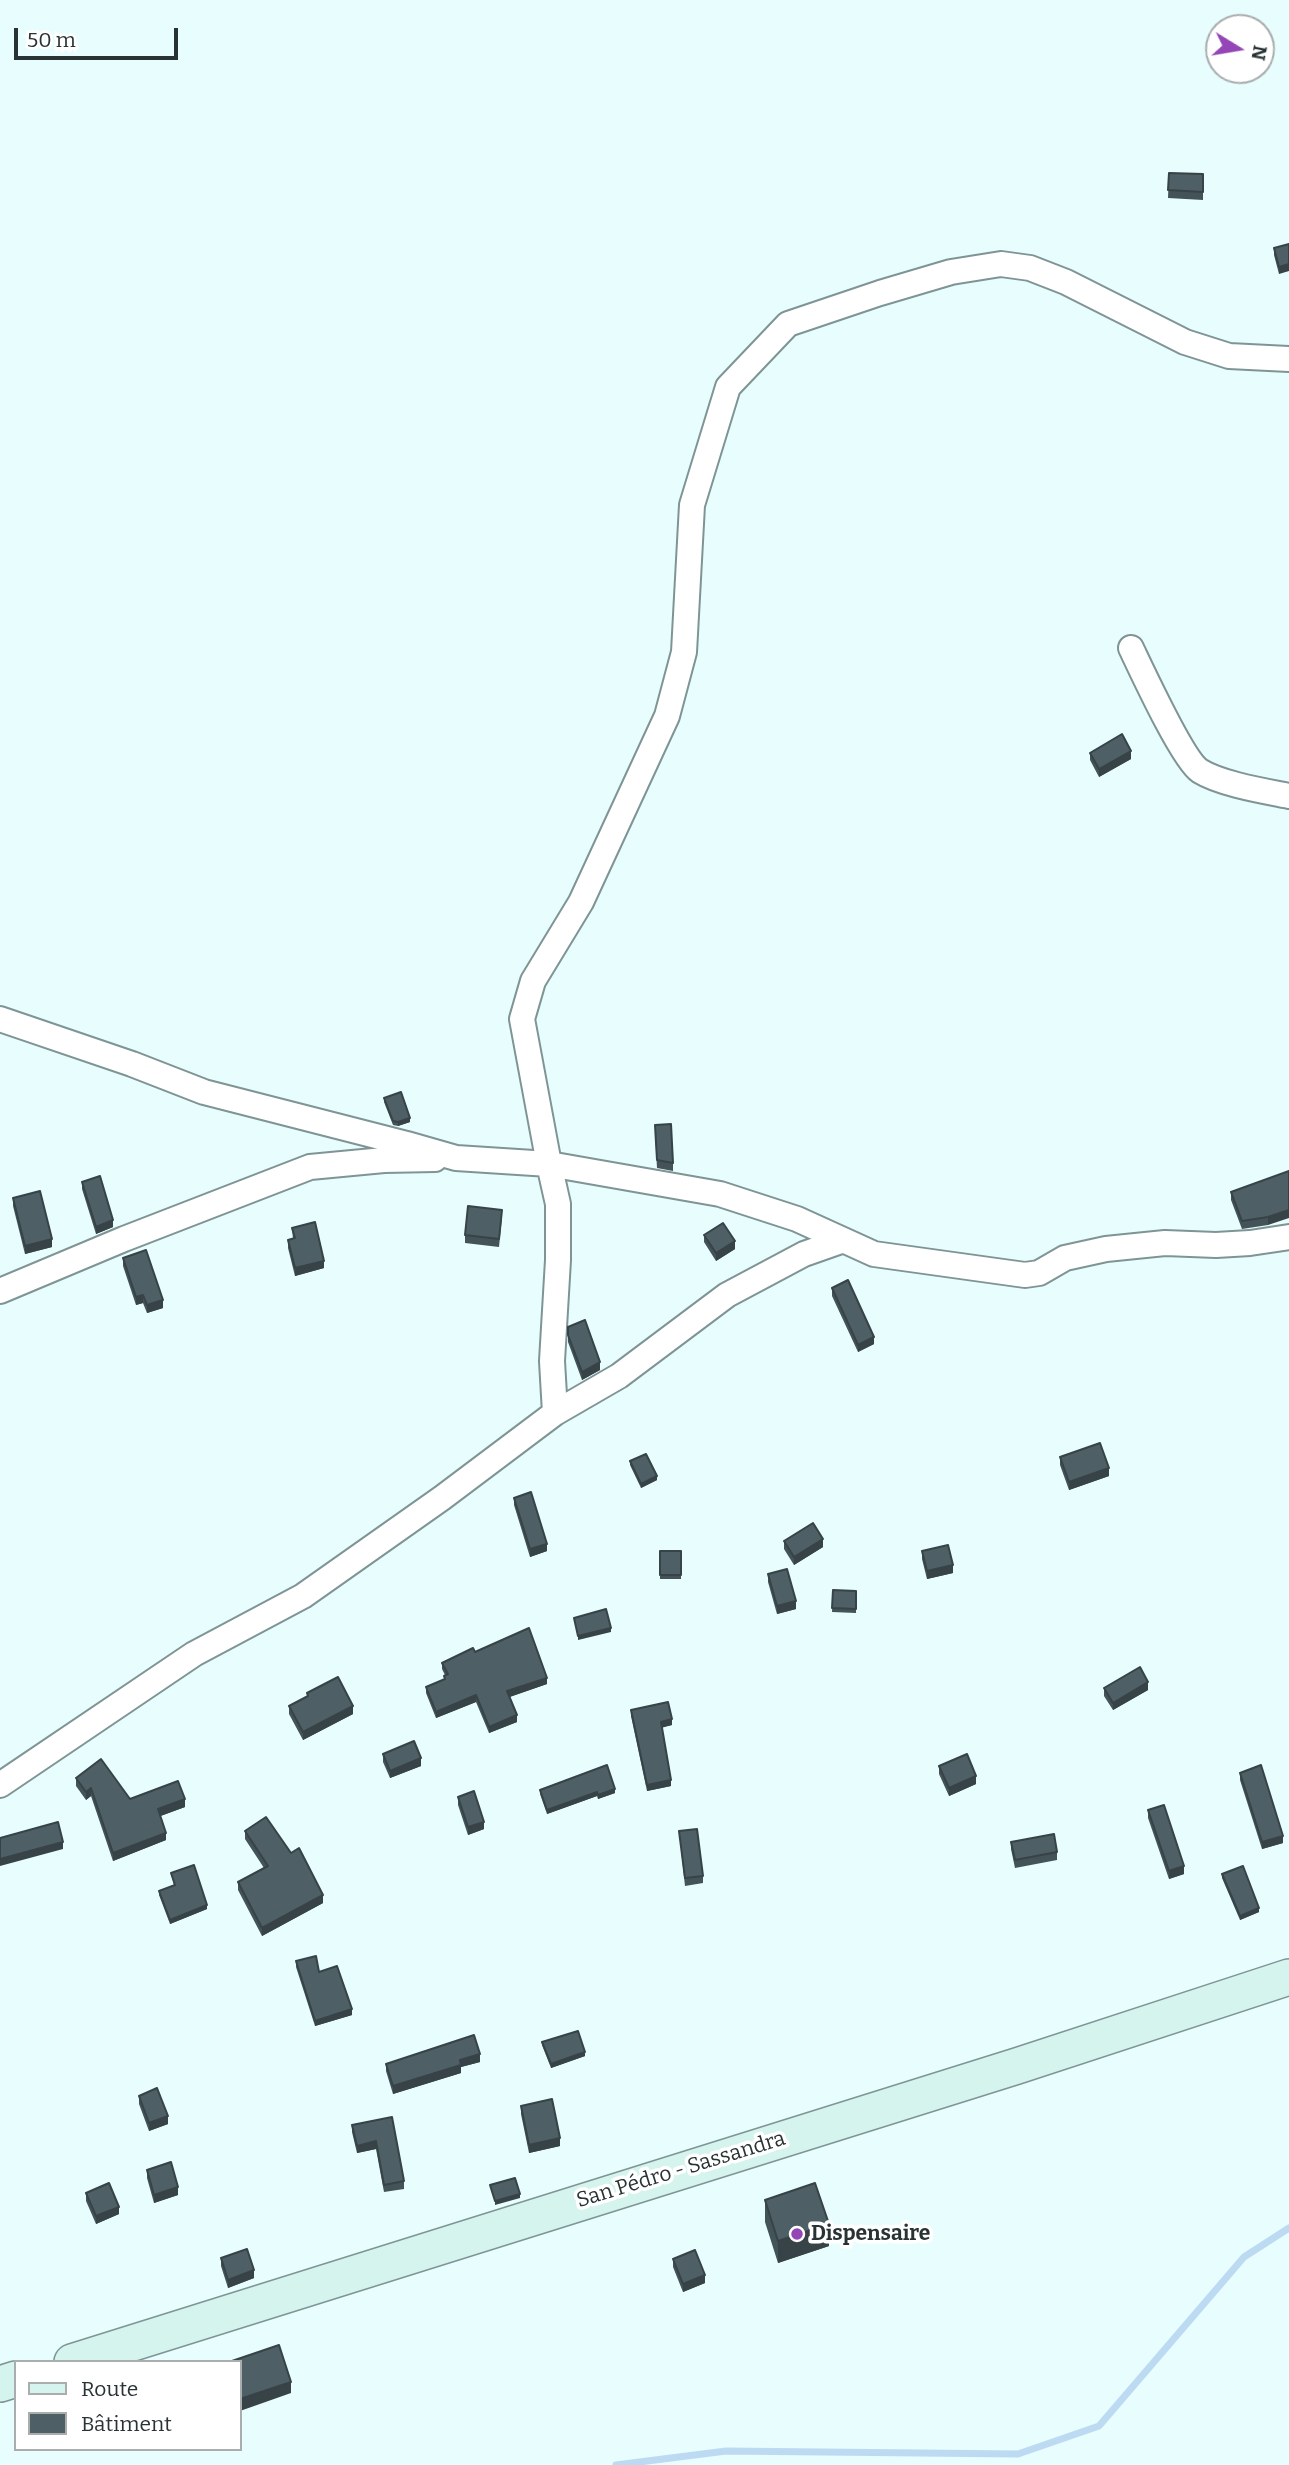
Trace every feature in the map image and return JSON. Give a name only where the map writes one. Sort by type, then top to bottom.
[{"type":"main road","name":"San Pédro - Sassandra","points":[[78,2360],[1017,2066],[1289,1977]]},
{"type":"street","points":[[555,1413],[552,1361],[558,1260],[558,1204],[522,1018],[533,981],[581,902],[667,716],[684,652],[692,505],[728,387],[788,324],[951,272],[1001,264],[1030,268],[1066,282],[1185,342],[1229,356],[1289,359]]},
{"type":"street","points":[[1130,648],[1180,744],[1199,771],[1235,784],[1289,796]]},
{"type":"street","points":[[0,1019],[132,1063],[204,1092],[456,1158]]},
{"type":"street","points":[[0,1291],[124,1239],[310,1167],[384,1160],[456,1158],[549,1164],[720,1194],[797,1219],[873,1254],[1025,1275],[1039,1273],[1065,1258],[1106,1249],[1165,1243],[1250,1243],[1289,1237]]},
{"type":"street","points":[[0,1785],[194,1654],[303,1596],[442,1498],[555,1413],[619,1376],[727,1294],[804,1254],[841,1241]]},
{"type":"building","points":[[1169,173],[1203,174],[1203,192],[1168,190]]},
{"type":"building","points":[[1289,244],[1289,264],[1279,267],[1274,248]]},
{"type":"building","points":[[1122,734],[1131,751],[1099,769],[1090,753]]},
{"type":"building","points":[[401,1092],[410,1118],[398,1122],[393,1121],[384,1098]]},
{"type":"building","points":[[671,1124],[673,1163],[657,1160],[655,1125]]},
{"type":"building","points":[[1289,1171],[1289,1210],[1242,1221],[1231,1192]]},
{"type":"building","points":[[100,1176],[113,1220],[96,1227],[82,1182]]},
{"type":"building","points":[[40,1191],[52,1239],[25,1246],[13,1198]]},
{"type":"building","points":[[468,1206],[502,1210],[499,1239],[465,1235]]},
{"type":"building","points":[[315,1222],[324,1261],[295,1268],[288,1240],[295,1238],[292,1228]]},
{"type":"building","points":[[723,1223],[735,1241],[716,1253],[704,1235]]},
{"type":"building","points":[[146,1250],[163,1300],[147,1305],[143,1295],[136,1297],[123,1258]]},
{"type":"building","points":[[848,1280],[874,1337],[858,1345],[832,1288]]},
{"type":"building","points":[[585,1320],[600,1362],[582,1372],[568,1335],[568,1327]]},
{"type":"building","points":[[1100,1443],[1109,1468],[1069,1482],[1060,1457]]},
{"type":"building","points":[[646,1454],[657,1476],[641,1484],[630,1461]]},
{"type":"building","points":[[531,1492],[547,1544],[530,1549],[514,1498]]},
{"type":"building","points":[[813,1523],[823,1539],[794,1557],[784,1541]]},
{"type":"building","points":[[948,1545],[953,1565],[927,1571],[922,1551]]},
{"type":"building","points":[[660,1551],[681,1551],[681,1575],[660,1575]]},
{"type":"building","points":[[787,1569],[796,1601],[777,1606],[768,1574]]},
{"type":"building","points":[[833,1590],[856,1591],[856,1609],[832,1608]]},
{"type":"building","points":[[606,1609],[611,1628],[578,1636],[574,1618]]},
{"type":"building","points":[[529,1628],[547,1678],[507,1691],[517,1715],[489,1727],[476,1695],[436,1712],[426,1687],[445,1679],[444,1676],[448,1674],[442,1663],[473,1648],[475,1652]]},
{"type":"building","points":[[1140,1667],[1148,1682],[1113,1703],[1104,1688]]},
{"type":"building","points":[[338,1677],[353,1706],[303,1732],[289,1706]]},
{"type":"building","points":[[668,1702],[672,1719],[661,1722],[671,1780],[647,1785],[631,1710]]},
{"type":"building","points":[[414,1741],[421,1758],[390,1771],[383,1754]]},
{"type":"building","points":[[967,1754],[976,1776],[949,1788],[939,1766]]},
{"type":"building","points":[[101,1759],[130,1799],[178,1781],[185,1799],[158,1809],[166,1833],[113,1853],[91,1788],[86,1792],[76,1778]]},
{"type":"building","points":[[607,1765],[615,1789],[598,1795],[597,1792],[547,1810],[540,1790]]},
{"type":"building","points":[[1261,1765],[1283,1836],[1262,1842],[1240,1773]]},
{"type":"building","points":[[474,1791],[484,1822],[468,1827],[458,1797]]},
{"type":"building","points":[[1164,1805],[1184,1866],[1169,1871],[1148,1810]]},
{"type":"building","points":[[266,1817],[291,1853],[299,1848],[323,1895],[262,1928],[238,1882],[268,1866],[245,1831]]},
{"type":"building","points":[[58,1822],[63,1842],[0,1859],[0,1838]]},
{"type":"building","points":[[697,1829],[703,1876],[685,1878],[679,1831]]},
{"type":"building","points":[[1054,1834],[1057,1852],[1015,1860],[1011,1842]]},
{"type":"building","points":[[194,1865],[207,1905],[170,1920],[159,1891],[175,1885],[171,1873]]},
{"type":"building","points":[[1243,1866],[1259,1908],[1240,1916],[1222,1874]]},
{"type":"building","points":[[316,1956],[319,1972],[337,1966],[352,2009],[315,2021],[296,1961]]},
{"type":"building","points":[[578,2031],[585,2052],[551,2064],[542,2042]]},
{"type":"building","points":[[474,2035],[480,2054],[460,2060],[461,2065],[393,2086],[386,2064]]},
{"type":"building","points":[[157,2088],[168,2116],[149,2123],[139,2096]]},
{"type":"building","points":[[552,2099],[560,2138],[529,2145],[521,2106]]},
{"type":"building","points":[[392,2117],[404,2181],[384,2185],[376,2141],[357,2146],[352,2125]]},
{"type":"building","points":[[171,2162],[178,2187],[154,2195],[147,2170]]},
{"type":"building","points":[[515,2178],[520,2194],[495,2201],[490,2185]]},
{"type":"building","points":[[109,2183],[119,2207],[96,2216],[86,2193]]},
{"type":"building","points":[[815,2183],[829,2224],[778,2241],[765,2200]]},
{"type":"building","points":[[247,2249],[254,2270],[228,2280],[221,2258]]},
{"type":"building","points":[[695,2250],[705,2275],[683,2284],[673,2259]]},
{"type":"building","points":[[279,2345],[291,2382],[242,2398],[242,2360],[235,2360]]},
{"type":"waterway","points":[[616,2465],[726,2451],[1018,2454],[1099,2426],[1244,2257],[1289,2228]]},
{"type":"place","name":"Dispensaire","points":[[797,2234]]}]
